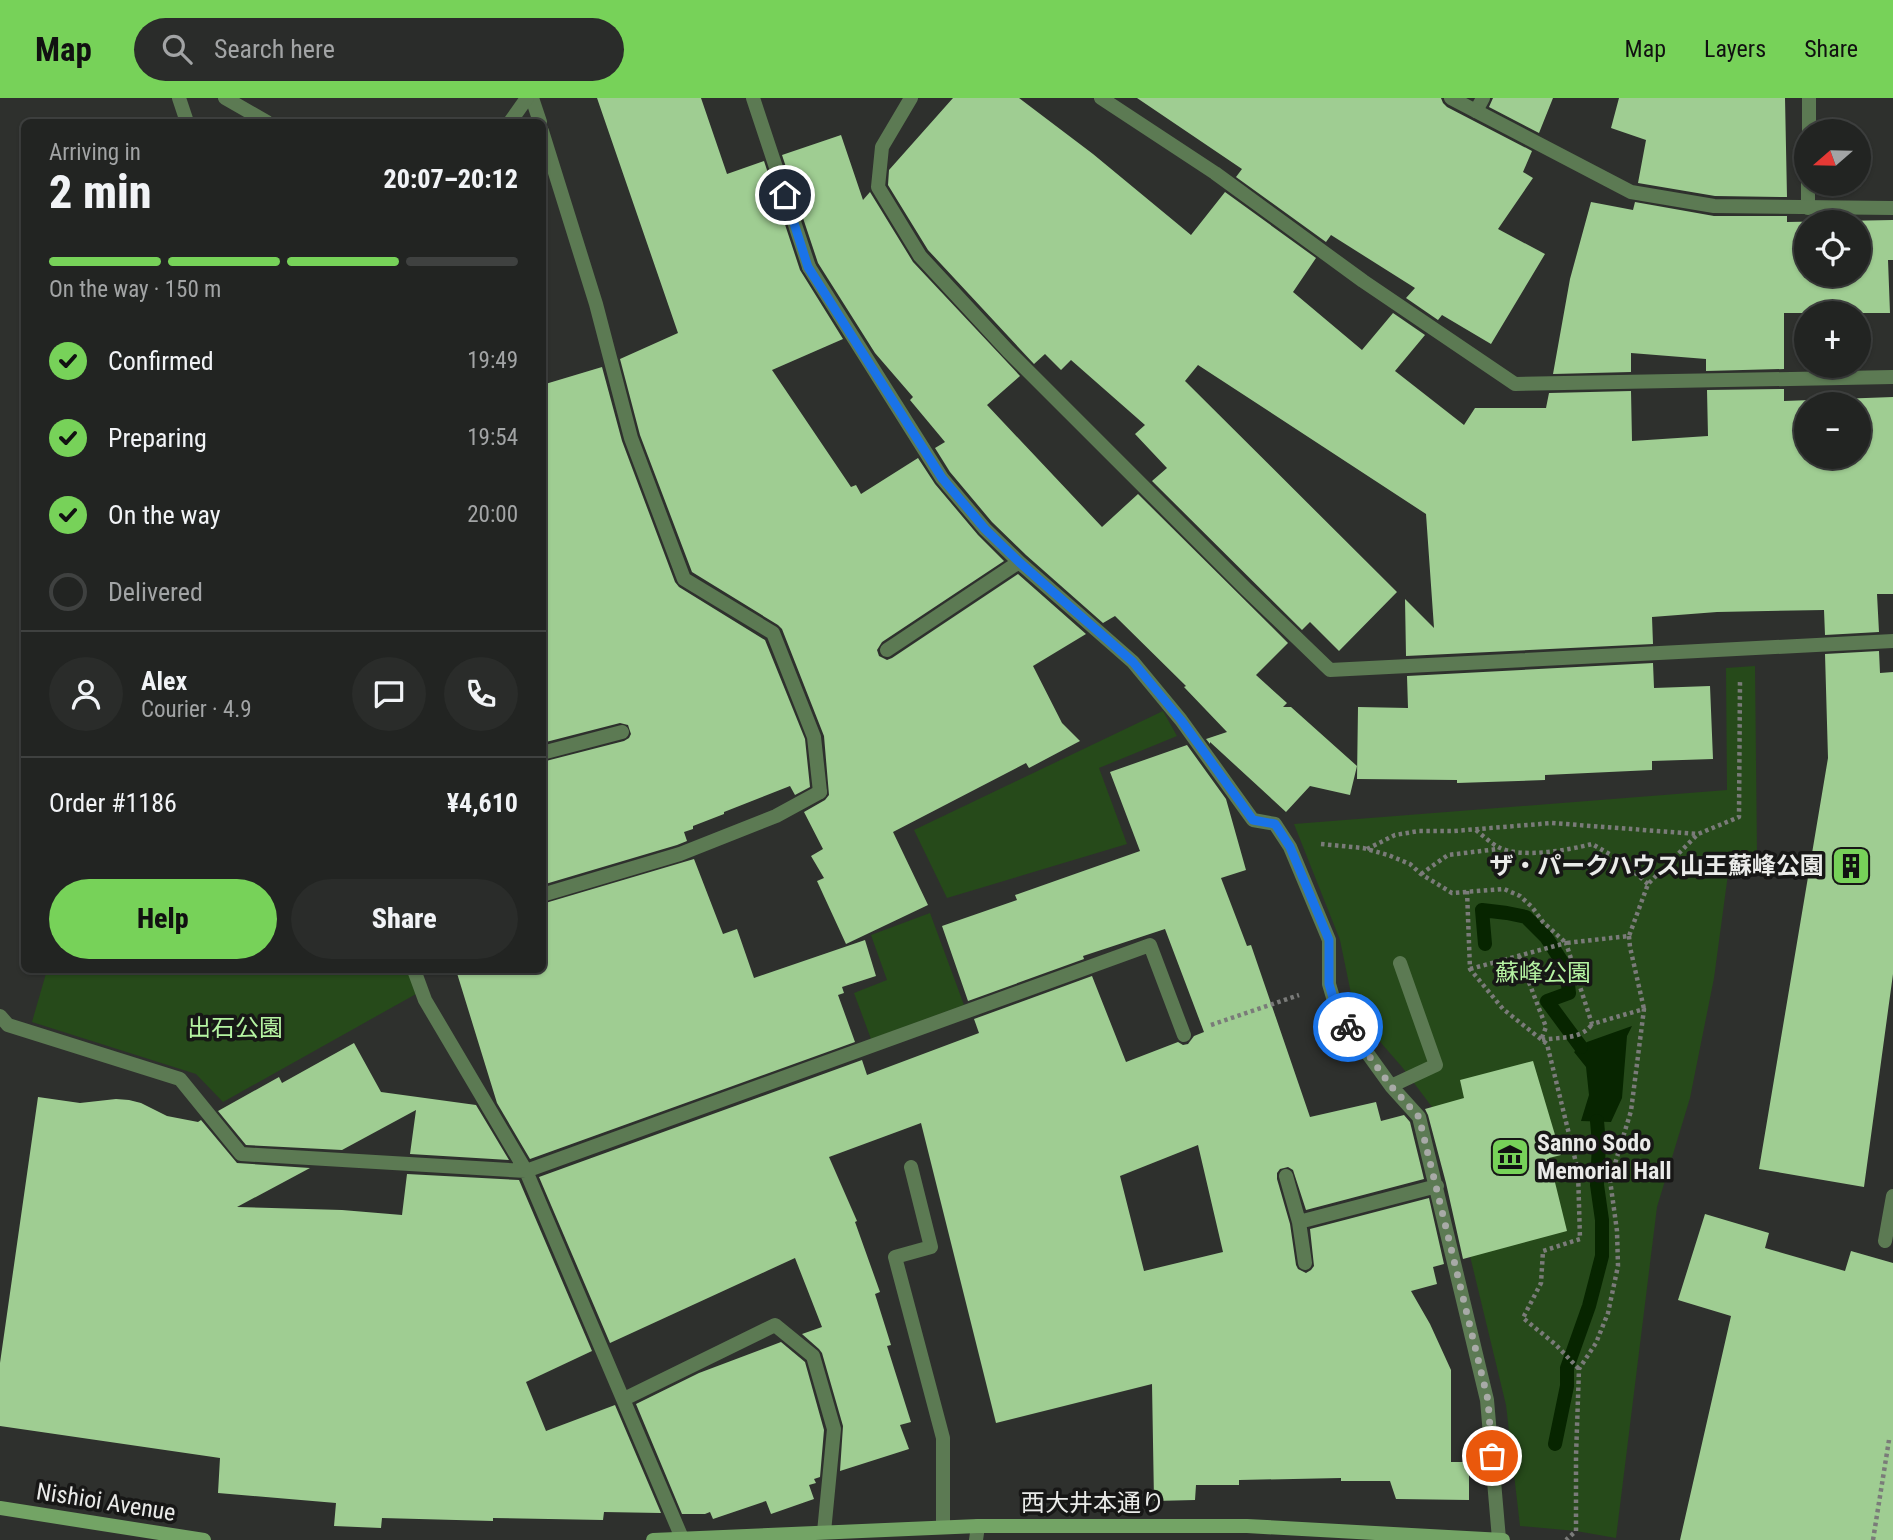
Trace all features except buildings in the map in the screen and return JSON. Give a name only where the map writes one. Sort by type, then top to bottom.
[{"type":"street","points":[[179,98],[186,119]]},
{"type":"street","points":[[225,98],[262,119]]},
{"type":"street","points":[[512,119],[529,98],[539,119]]},
{"type":"street","points":[[753,98],[808,267],[942,478],[985,529],[1019,562],[1133,662],[1181,720],[1253,820],[1275,824],[1290,847],[1329,940],[1329,984],[1337,1011],[1391,1086],[1419,1117],[1488,1400],[1501,1540]]},
{"type":"street","points":[[911,98],[882,147],[878,187],[920,256],[1008,351],[1330,670],[1893,641]]},
{"type":"street","points":[[1101,98],[1215,173],[1363,281],[1515,384],[1893,376]]},
{"type":"street","points":[[1451,98],[1479,105],[1631,192],[1714,206],[1893,208]]},
{"type":"street","points":[[1809,98],[1809,119]]},
{"type":"street","points":[[546,144],[596,304],[631,438],[684,579],[773,634],[814,737],[820,792],[776,816],[680,853],[546,894]]},
{"type":"street","points":[[1808,196],[1808,208]]},
{"type":"street","points":[[887,650],[1019,562]]},
{"type":"street","points":[[546,752],[622,732]]},
{"type":"street","points":[[0,1016],[8,1025],[180,1079],[241,1154],[526,1171],[1150,945],[1185,1035]]},
{"type":"street","points":[[1391,1086],[1436,1065],[1399,963]]},
{"type":"street","points":[[415,973],[425,1000],[526,1171],[682,1538],[653,1540]]},
{"type":"street","points":[[911,1167],[932,1247],[895,1257],[943,1438],[943,1527]]},
{"type":"street","points":[[1286,1176],[1299,1222],[1305,1263]]},
{"type":"street","points":[[1299,1222],[1437,1186]]},
{"type":"street","points":[[1889,1242],[1893,1196]]},
{"type":"street","points":[[624,1399],[775,1325],[813,1356],[834,1429],[824,1532]]},
{"type":"street","name":"Nishioi Avenue","points":[[0,1508],[204,1540]]},
{"type":"street","name":"西大井本通り","points":[[682,1538],[824,1532],[891,1534],[943,1527],[977,1533],[1247,1526],[1501,1540]]},
{"type":"path","points":[[1566,1540],[1576,1531],[1577,1368],[1596,1343],[1608,1313],[1618,1266],[1617,1231],[1610,1180],[1631,1111],[1644,1009],[1629,936],[1648,884],[1698,834],[1740,817],[1740,648]]},
{"type":"path","points":[[1367,849],[1395,835],[1419,831],[1476,830],[1552,823],[1698,834]]},
{"type":"path","points":[[1476,830],[1500,849]]},
{"type":"path","points":[[1290,847],[1301,843],[1367,849],[1410,864],[1452,893],[1504,889],[1521,896],[1566,943],[1592,1024]]},
{"type":"path","points":[[1422,874],[1448,855],[1500,849],[1528,853],[1565,851],[1592,844],[1620,860],[1648,884]]},
{"type":"path","points":[[1467,891],[1470,969],[1503,1009],[1547,1044],[1578,1171],[1580,1239],[1543,1251],[1541,1283],[1523,1318],[1555,1344],[1577,1368]]},
{"type":"path","points":[[1470,969],[1566,943],[1629,936]]},
{"type":"path","points":[[1519,956],[1546,1027],[1541,1040]]},
{"type":"path","points":[[1185,1035],[1329,984]]},
{"type":"path","points":[[1541,1040],[1570,1037],[1589,1029],[1592,1024],[1644,1009]]},
{"type":"path","points":[[1578,1171],[1610,1180]]},
{"type":"path","points":[[1873,1540],[1889,1440]]},
{"type":"green space","name":"蘇峰公園","points":[[1755,666],[1757,854],[1731,852],[1714,978],[1690,1098],[1657,1207],[1616,1538],[1520,1526],[1506,1405],[1435,1111],[1402,1067],[1355,1013],[1340,940],[1294,824],[1727,790],[1726,668]]},
{"type":"green space","points":[[1163,711],[1177,736],[1099,768],[1127,844],[947,898],[914,830]]},
{"type":"green space","points":[[930,913],[964,1005],[871,1039],[854,993],[887,980],[871,935]]},
{"type":"green space","name":"出石公園","points":[[46,973],[409,973],[416,994],[223,1102],[196,1074],[32,1022]]},
{"type":"shaded area","points":[[1632,1026],[1627,1036],[1622,1098],[1611,1122],[1581,1121],[1589,1095],[1586,1067],[1574,1052],[1587,1042]]},
{"type":"waterway","points":[[1485,944],[1482,910],[1526,917],[1546,937],[1566,968],[1569,993],[1547,1001],[1581,1047]]},
{"type":"waterway","points":[[1555,1444],[1567,1386],[1567,1368],[1589,1306],[1602,1256],[1602,1220],[1597,1185],[1597,1121]]},
{"type":"way so far","points":[[1348,1027],[1391,1086],[1419,1117],[1488,1400],[1492,1456]]},
{"type":"place","name":"ザ・パークハウス山王蘇峰公園","points":[[1851,866]]},
{"type":"place","name":"Sanno Sodo Memorial Hall","points":[[1510,1157]]},
{"type":"route","points":[[785,195],[808,267],[942,478],[985,529],[1019,562],[1133,662],[1181,720],[1253,820],[1275,824],[1290,847],[1329,940],[1329,984],[1337,1011],[1348,1027]]}]
